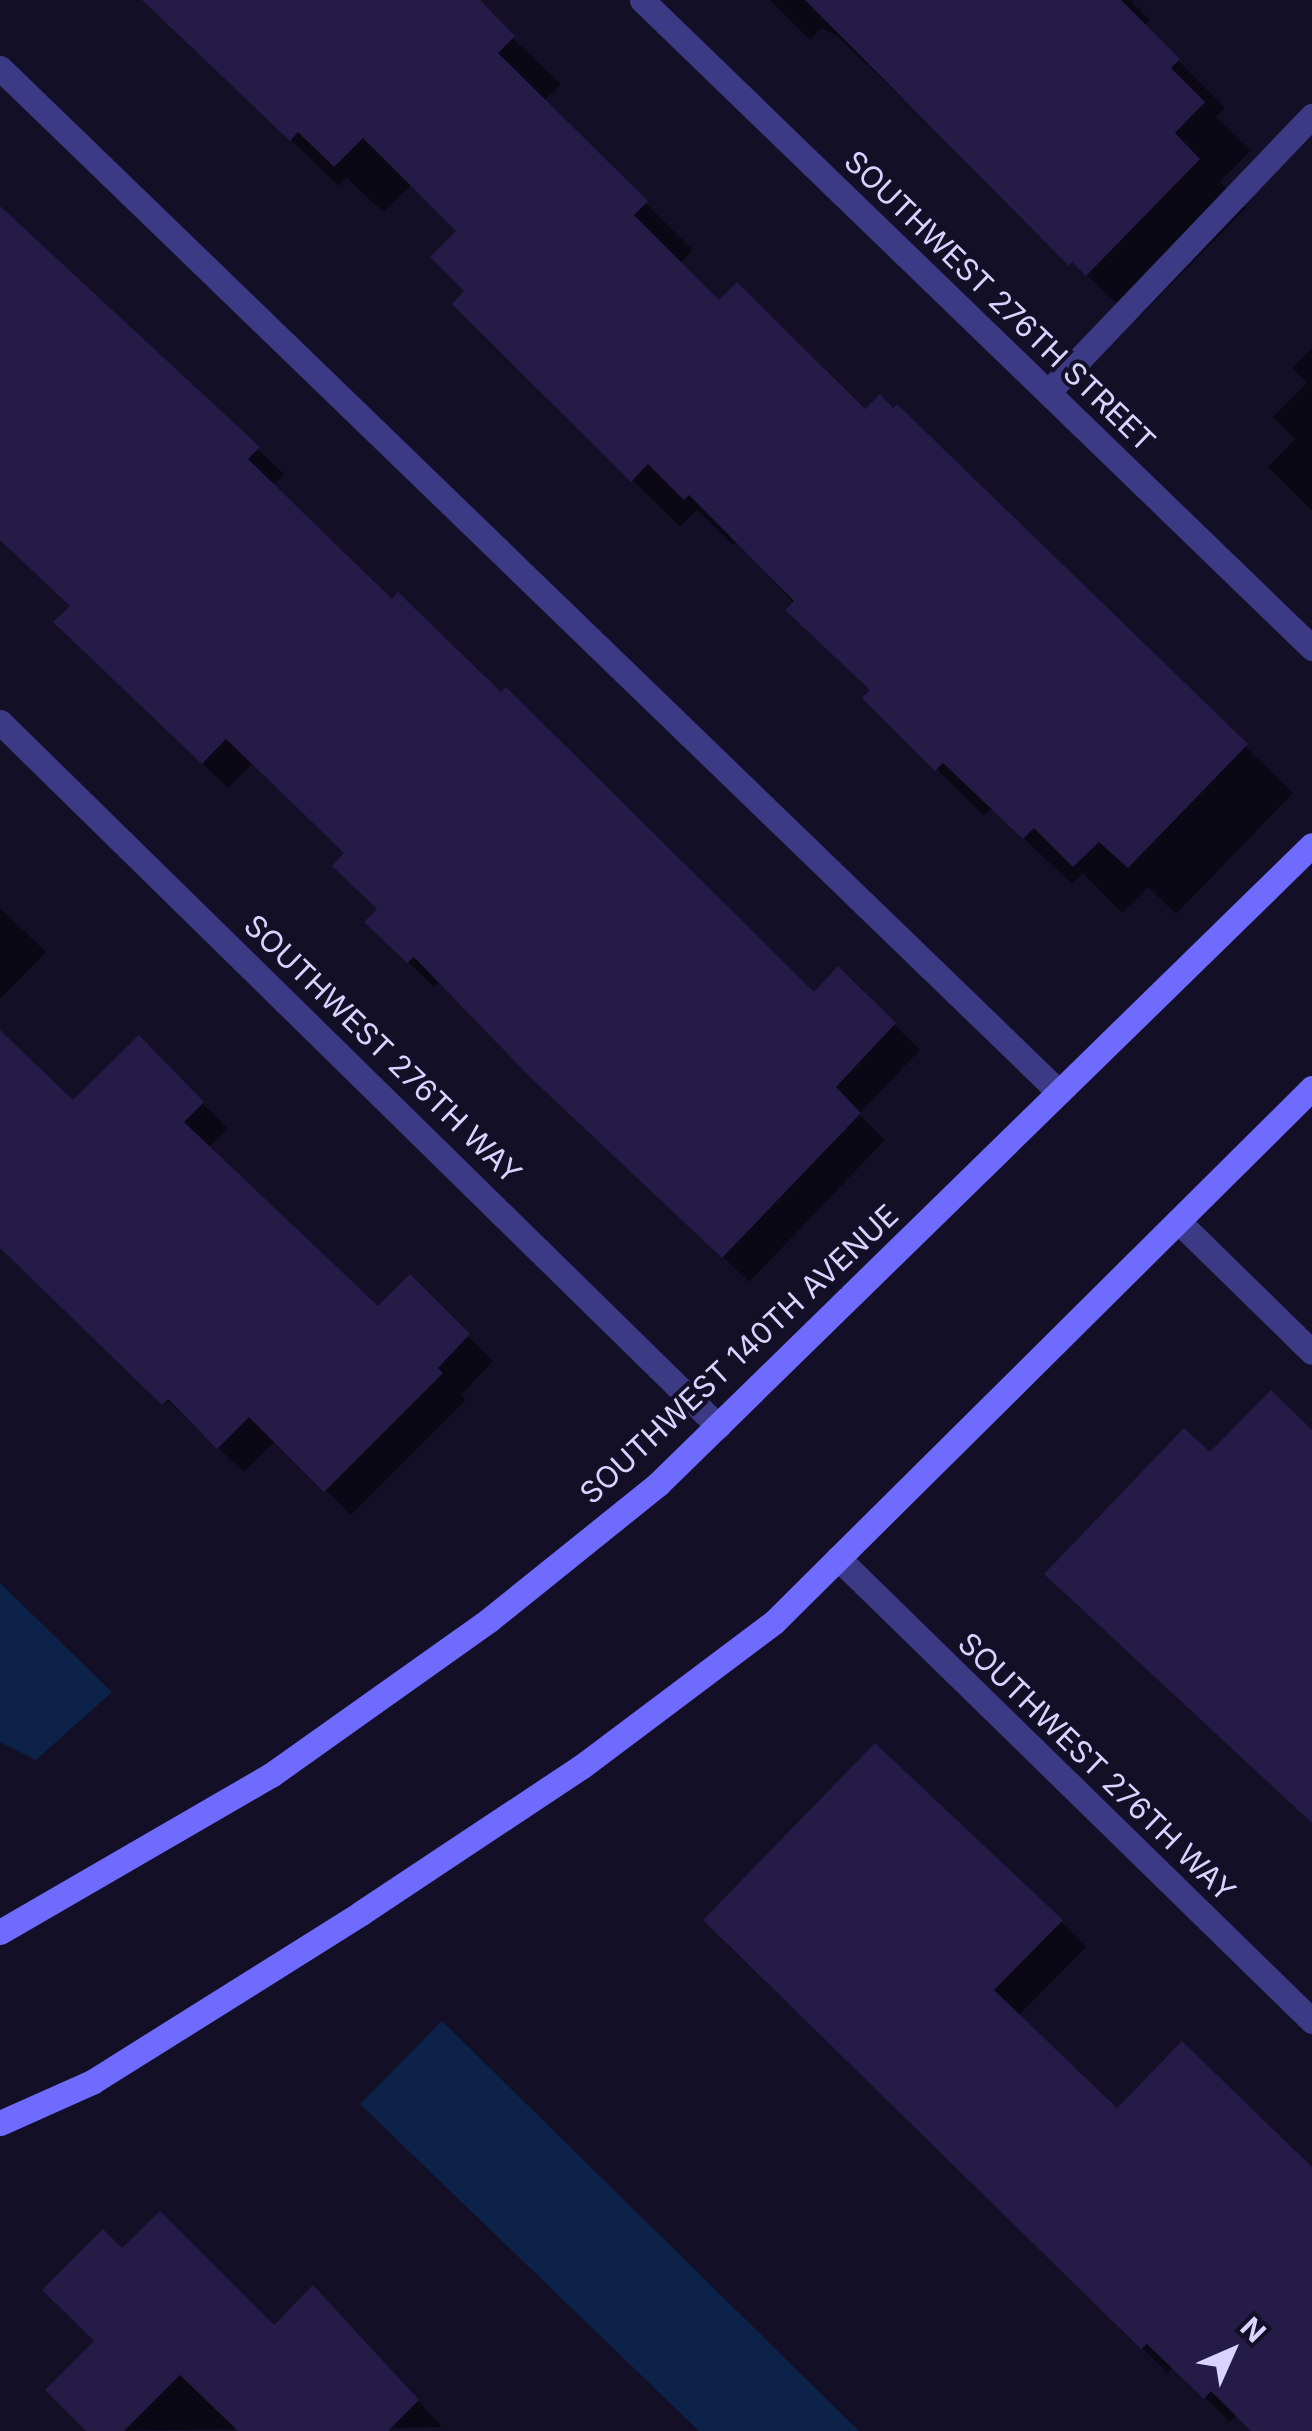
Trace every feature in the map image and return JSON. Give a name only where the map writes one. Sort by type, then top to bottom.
[{"type":"street","name":"SOUTHWEST 276TH STREET","points":[[642,0],[1312,648]]},
{"type":"street","points":[[0,68],[1059,1092]]},
{"type":"street","points":[[1048,392],[1312,116]]},
{"type":"street","name":"SOUTHWEST 276TH WAY","points":[[0,722],[718,1426]]},
{"type":"street","name":"SOUTHWEST 140TH AVENUE","points":[[0,1932],[302,1752],[489,1620],[658,1484],[1312,844]]},
{"type":"street","points":[[0,2123],[92,2082],[581,1766],[774,1622],[1312,1088]]},
{"type":"street","points":[[1178,1221],[1312,1352]]},
{"type":"street","name":"SOUTHWEST 276TH WAY","points":[[838,1558],[1312,2022]]},
{"type":"water","points":[[0,1583],[112,1692],[36,1760],[0,1742]]},
{"type":"water","points":[[442,2021],[859,2431],[699,2431],[360,2104]]},
{"type":"building","points":[[142,0],[480,0],[515,36],[498,53],[648,201],[634,215],[719,300],[737,282],[865,409],[880,394],[893,408],[897,404],[1248,744],[1128,868],[1099,842],[1073,867],[1034,828],[1023,839],[943,763],[935,771],[862,698],[870,690],[785,610],[794,601],[689,495],[684,500],[648,464],[631,482],[452,304],[464,291],[430,257],[456,231],[363,138],[334,167],[298,132],[290,141]]},
{"type":"building","points":[[805,0],[1121,0],[1180,59],[1171,68],[1205,102],[1175,133],[1200,159],[1086,276],[1072,262],[1069,266]]},
{"type":"building","points":[[0,206],[260,447],[248,459],[392,599],[398,592],[501,692],[506,687],[814,992],[838,966],[896,1023],[836,1087],[861,1113],[722,1258],[530,1077],[414,957],[407,963],[364,922],[377,909],[332,866],[344,853],[226,739],[202,764],[53,622],[70,606],[0,540]]},
{"type":"building","points":[[0,1030],[73,1100],[139,1035],[204,1102],[184,1122],[378,1306],[410,1274],[470,1334],[438,1368],[443,1373],[324,1492],[249,1417],[217,1449],[168,1399],[162,1405],[0,1248]]},
{"type":"building","points":[[1271,1390],[1312,1430],[1312,1823],[1044,1574],[1184,1428],[1210,1452]]},
{"type":"building","points":[[875,1743],[1063,1920],[994,1990],[1117,2108],[1182,2041],[1312,2167],[1312,2431],[1251,2431],[1211,2391],[1204,2399],[1147,2344],[1141,2349],[703,1920]]},
{"type":"building","points":[[160,2211],[274,2325],[313,2285],[419,2400],[388,2431],[238,2431],[180,2375],[124,2431],[86,2431],[45,2390],[94,2341],[42,2290],[103,2229],[122,2248]]}]
